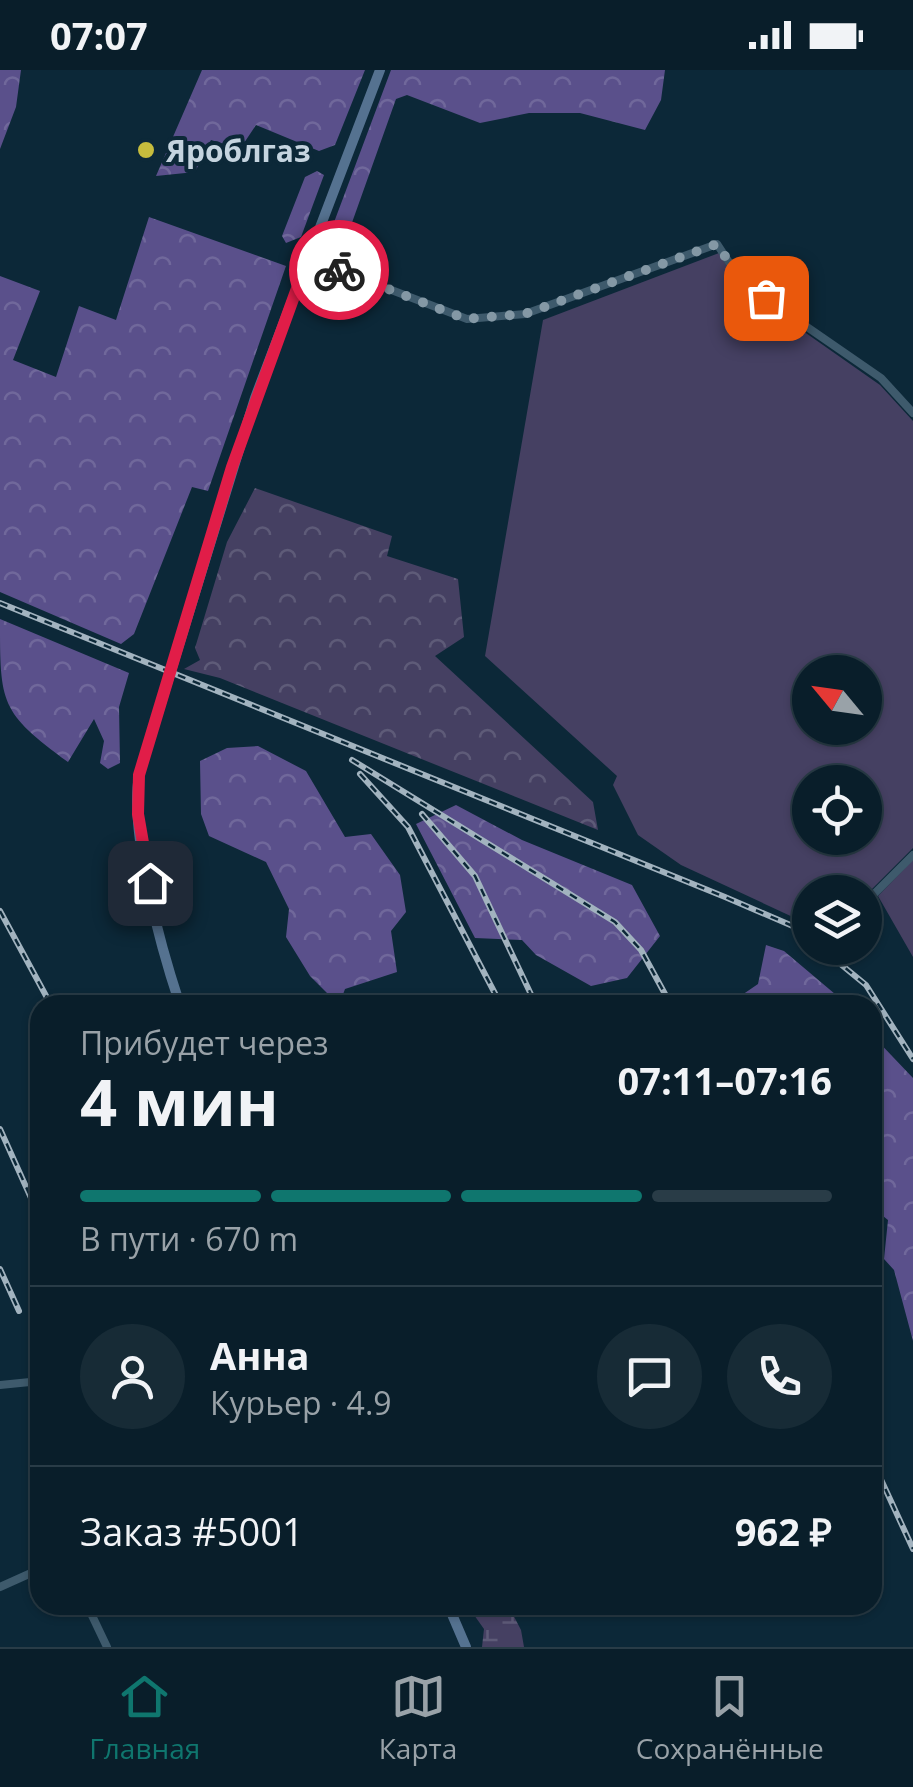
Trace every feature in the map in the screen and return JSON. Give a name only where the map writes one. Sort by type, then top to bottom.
[{"type":"main road","points":[[177,995],[165,960],[138,814],[139,775],[240,442],[380,70]]},
{"type":"main road","points":[[452,1615],[466,1647]]},
{"type":"street","points":[[308,258],[466,319],[525,314],[717,244],[742,282],[881,378],[913,413]]},
{"type":"street","points":[[882,886],[913,854]]},
{"type":"street","points":[[0,1385],[30,1382]]},
{"type":"street","points":[[0,1587],[30,1574]]},
{"type":"street","points":[[92,1615],[107,1647]]},
{"type":"green space","points":[[0,70],[21,70],[16,107],[0,149]]},
{"type":"green space","points":[[202,70],[365,70],[335,145],[319,151],[256,125],[240,149],[211,140],[195,172],[156,176]]},
{"type":"green space","points":[[391,70],[665,70],[661,100],[645,130],[580,113],[529,113],[480,123],[407,95],[396,99],[349,231],[340,240],[333,225]]},
{"type":"green space","points":[[317,171],[324,175],[301,237],[286,243],[282,236],[305,177]]},
{"type":"green space","points":[[149,217],[286,266],[208,491],[192,487],[134,634],[121,644],[0,592],[0,276],[40,291],[13,360],[56,377],[79,306],[116,320]]},
{"type":"green space","points":[[719,253],[739,286],[880,385],[913,421],[913,848],[882,879],[882,875],[792,875],[792,917],[681,865],[638,835],[613,785],[617,776],[485,656],[543,320]]},
{"type":"green space","points":[[255,488],[392,536],[387,556],[458,579],[464,637],[435,656],[593,802],[598,830],[220,678],[184,669],[200,660],[195,648],[227,542]]},
{"type":"green space","points":[[0,619],[129,673],[119,707],[120,763],[108,769],[100,763],[104,741],[94,719],[68,762],[17,717],[4,688]]},
{"type":"green space","points":[[258,746],[306,771],[345,837],[371,834],[400,875],[406,912],[391,931],[397,972],[345,989],[343,995],[329,995],[310,976],[286,937],[289,909],[266,862],[209,836],[201,814],[200,761],[227,748]]},
{"type":"green space","points":[[456,805],[522,840],[632,885],[660,936],[627,978],[591,986],[536,955],[522,940],[475,938],[416,824]]},
{"type":"green space","points":[[913,860],[913,957],[882,903],[882,892]]},
{"type":"green space","points":[[766,945],[784,951],[792,958],[792,965],[801,965],[836,995],[742,995],[758,984]]},
{"type":"green space","points":[[882,1045],[913,1078],[913,1341],[894,1270],[884,1259],[888,1220],[882,1215]]},
{"type":"green space","points":[[474,1615],[513,1615],[524,1647],[482,1647],[484,1629]]},
{"type":"railway","points":[[0,603],[792,926]]},
{"type":"railway","points":[[352,760],[615,922],[641,950],[666,995]]},
{"type":"railway","points":[[360,774],[408,827],[496,995]]},
{"type":"railway","points":[[422,814],[475,876],[531,995]]},
{"type":"railway","points":[[0,911],[46,995]]},
{"type":"railway","points":[[842,965],[872,995]]},
{"type":"railway","points":[[882,1010],[913,1059]]},
{"type":"railway","points":[[0,1129],[30,1196]]},
{"type":"railway","points":[[0,1269],[19,1311]]},
{"type":"railway","points":[[882,1482],[913,1549]]},
{"type":"way so far","points":[[339,270],[434,310],[466,319],[525,314],[717,244],[742,282],[766,298]]},
{"type":"place","name":"Яроблгаз","points":[[146,150]]},
{"type":"route","points":[[150,883],[138,814],[139,775],[232,467],[308,258],[339,270]]}]
